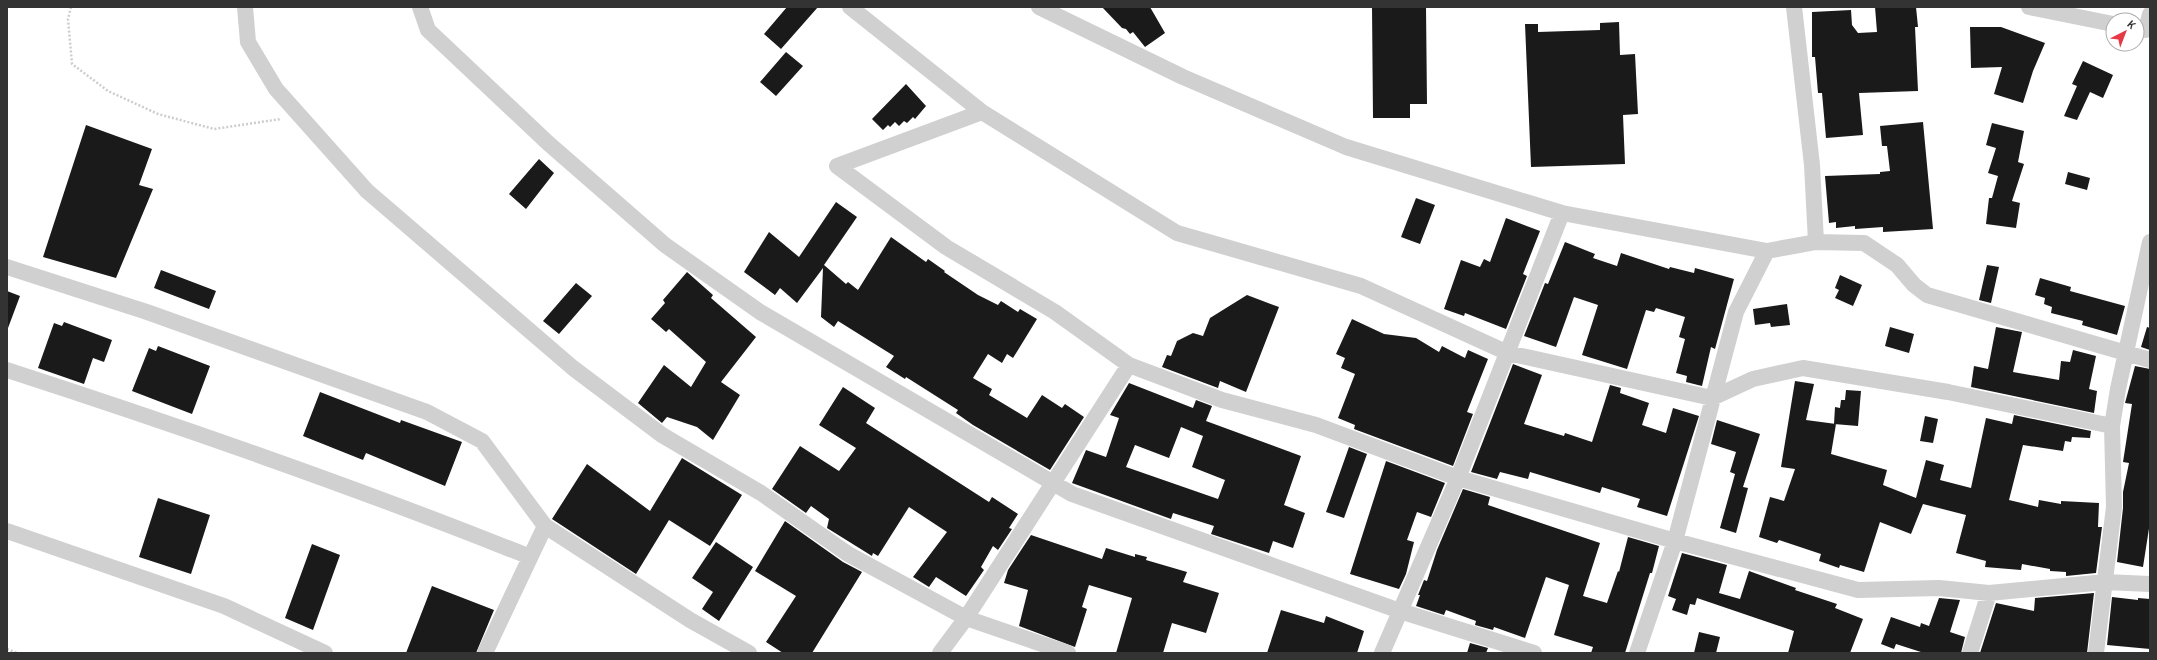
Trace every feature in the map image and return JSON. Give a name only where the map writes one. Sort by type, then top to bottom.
[{"type":"street","points":[[245,7],[248,42],[276,89],[367,191],[573,368],[656,430],[761,493],[848,554],[966,618],[1068,653]]},
{"type":"street","points":[[420,7],[428,30],[548,143],[665,245],[760,312],[1072,494],[1400,611],[1534,653]]},
{"type":"street","points":[[850,7],[982,112],[1177,233],[1361,286],[1508,353],[1712,398],[1753,379],[1803,368],[1948,392],[2112,426]]},
{"type":"street","points":[[1039,7],[1184,77],[1346,147],[1562,213],[1767,251],[1816,242],[1864,243],[1897,265],[1914,285],[1927,295],[2150,360]]},
{"type":"street","points":[[1794,7],[1812,165],[1816,242]]},
{"type":"street","points":[[2029,7],[2060,10],[2105,22]]},
{"type":"street","points":[[2145,27],[2150,14]]},
{"type":"street","points":[[982,112],[837,166],[946,247],[1055,312],[1129,365],[1222,400],[1316,425],[1458,478],[1675,541],[1858,590],[1939,588],[1989,593],[2105,582],[2150,584]]},
{"type":"street","points":[[1382,653],[1458,478],[1562,213]]},
{"type":"street","points":[[2096,653],[2114,507],[2112,426],[2125,352],[2150,242]]},
{"type":"street","points":[[1637,653],[1675,541],[1736,312],[1767,251]]},
{"type":"street","points":[[7,268],[146,312],[427,412],[482,441],[545,526],[690,620],[749,653]]},
{"type":"street","points":[[940,653],[966,618],[1129,365]]},
{"type":"street","points":[[7,370],[106,402],[246,452],[451,526],[530,558]]},
{"type":"street","points":[[485,653],[545,526]]},
{"type":"street","points":[[7,531],[224,606],[325,653]]},
{"type":"street","points":[[1970,653],[1989,593]]},
{"type":"path","points":[[71,7],[68,19],[72,64],[108,91],[158,114],[214,130],[300,116]]},
{"type":"path","points":[[7,649],[17,653]]},
{"type":"building","points":[[787,7],[818,7],[781,49],[764,34]]},
{"type":"building","points":[[1102,7],[1150,7],[1165,33],[1145,47],[1133,32],[1130,34],[1126,29],[1122,28]]},
{"type":"building","points":[[1372,7],[1426,7],[1427,104],[1410,104],[1410,118],[1373,118]]},
{"type":"building","points":[[1875,7],[1916,7],[1918,27],[1915,27],[1918,91],[1859,93],[1863,135],[1826,138],[1822,93],[1818,93],[1815,57],[1812,57],[1812,12],[1851,10],[1852,25],[1858,33],[1877,32]]},
{"type":"building","points":[[1619,22],[1620,55],[1635,54],[1638,114],[1623,115],[1625,164],[1531,167],[1525,24],[1538,24],[1538,32],[1600,30],[1600,23]]},
{"type":"building","points":[[1970,27],[2001,27],[2045,43],[2033,71],[2023,103],[1994,94],[2002,67],[1971,68]]},
{"type":"building","points":[[786,52],[803,66],[776,96],[760,82]]},
{"type":"building","points":[[2083,61],[2113,75],[2103,98],[2090,92],[2077,120],[2064,116],[2077,86],[2072,84]]},
{"type":"building","points":[[906,84],[926,106],[915,119],[913,117],[907,123],[904,121],[899,126],[895,122],[890,127],[888,125],[883,130],[872,119]]},
{"type":"building","points":[[1923,122],[1933,229],[1883,232],[1883,227],[1855,229],[1855,226],[1836,228],[1836,222],[1829,223],[1825,176],[1880,174],[1880,172],[1890,171],[1887,146],[1882,146],[1880,126]]},
{"type":"building","points":[[1992,123],[2024,131],[2018,162],[2024,164],[2012,201],[2020,203],[2016,228],[1986,224],[1989,198],[1992,198],[1998,176],[1988,173],[1996,148],[1986,145]]},
{"type":"building","points":[[86,125],[152,149],[139,185],[153,189],[116,278],[43,257]]},
{"type":"building","points":[[539,159],[554,173],[526,209],[509,194]]},
{"type":"building","points":[[2068,172],[2090,178],[2087,190],[2065,184]]},
{"type":"building","points":[[1416,198],[1435,205],[1420,244],[1401,237]]},
{"type":"building","points":[[836,202],[857,217],[824,265],[846,284],[848,282],[858,290],[891,237],[926,262],[928,259],[945,271],[944,272],[978,295],[998,305],[1001,301],[1018,312],[1020,309],[1037,319],[1013,358],[1007,354],[1002,363],[988,354],[973,378],[992,389],[989,395],[1027,418],[1042,395],[1062,408],[1065,404],[1084,417],[1050,470],[973,425],[956,413],[958,410],[906,377],[905,379],[886,367],[894,356],[838,321],[834,327],[821,317],[823,268],[797,303],[780,288],[775,295],[744,272],[769,232],[799,257]]},
{"type":"building","points":[[1506,218],[1540,231],[1523,274],[1527,276],[1506,329],[1465,313],[1464,316],[1444,309],[1461,260],[1480,267],[1484,259],[1490,262]]},
{"type":"building","points":[[1565,242],[1595,254],[1593,258],[1617,266],[1621,253],[1669,269],[1670,267],[1694,273],[1695,268],[1734,279],[1715,349],[1711,347],[1702,386],[1686,382],[1687,376],[1676,373],[1685,339],[1679,337],[1685,317],[1656,308],[1654,312],[1646,310],[1627,369],[1582,355],[1598,305],[1574,297],[1556,347],[1524,336],[1545,283],[1548,284]]},
{"type":"building","points":[[1987,265],[1999,267],[1991,303],[1979,300]]},
{"type":"building","points":[[161,270],[216,291],[209,309],[154,288]]},
{"type":"building","points":[[687,272],[713,295],[711,298],[756,337],[721,382],[740,395],[713,440],[697,427],[667,417],[662,423],[638,403],[664,365],[691,387],[706,362],[669,329],[666,332],[651,319],[665,303],[663,300]]},
{"type":"building","points":[[1840,275],[1862,285],[1853,306],[1835,298],[1839,290],[1835,288]]},
{"type":"building","points":[[2040,278],[2071,287],[2070,291],[2125,306],[2117,335],[2082,325],[2083,321],[2051,313],[2052,307],[2044,304],[2045,298],[2035,295]]},
{"type":"building","points":[[576,283],[592,296],[559,334],[543,321]]},
{"type":"building","points":[[7,291],[20,296],[8,328],[7,328]]},
{"type":"building","points":[[1247,295],[1279,307],[1246,392],[1220,381],[1218,388],[1162,367],[1167,355],[1171,356],[1177,341],[1193,333],[1203,336],[1210,318]]},
{"type":"building","points":[[1787,304],[1790,325],[1771,327],[1770,323],[1755,325],[1753,309]]},
{"type":"building","points":[[1352,319],[1384,334],[1416,338],[1439,352],[1442,346],[1465,358],[1468,350],[1488,359],[1467,412],[1473,414],[1453,466],[1354,429],[1355,425],[1338,418],[1355,374],[1341,368],[1345,358],[1336,354]]},
{"type":"building","points":[[64,322],[112,340],[104,362],[93,358],[84,384],[38,368],[54,323],[62,326]]},
{"type":"building","points":[[1890,327],[1914,334],[1909,353],[1885,346]]},
{"type":"building","points":[[1996,327],[2022,332],[2013,372],[2059,380],[2061,361],[2070,362],[2073,350],[2096,356],[2089,389],[2097,391],[2094,413],[1971,387],[1974,366],[1988,369]]},
{"type":"building","points":[[2147,327],[2150,328],[2150,350],[2141,347]]},
{"type":"building","points":[[158,346],[210,366],[192,414],[132,391],[149,348],[156,351]]},
{"type":"building","points":[[1513,364],[1542,375],[1524,424],[1564,436],[1565,433],[1592,442],[1610,385],[1621,388],[1620,393],[1649,403],[1642,425],[1666,433],[1673,408],[1699,416],[1667,516],[1637,507],[1640,499],[1602,487],[1600,493],[1530,472],[1528,479],[1500,472],[1497,479],[1471,472]]},
{"type":"building","points":[[2135,366],[2150,369],[2150,522],[2143,567],[2117,562],[2123,508],[2123,492],[2129,463],[2123,462],[2132,404],[2125,403]]},
{"type":"building","points":[[1795,381],[1814,384],[1806,420],[1836,424],[1831,454],[1887,470],[1883,485],[1916,498],[1926,460],[1944,465],[1940,480],[1971,488],[1986,418],[2012,424],[2014,415],[2091,431],[2090,438],[2072,437],[2071,442],[2065,441],[2063,451],[2023,445],[2009,500],[2038,507],[2039,500],[2061,504],[2061,501],[2099,503],[2098,527],[2102,527],[2096,573],[2066,576],[2066,572],[2050,571],[2050,569],[2022,564],[2021,570],[1985,567],[1986,561],[1956,553],[1966,515],[1923,504],[1911,534],[1880,522],[1864,572],[1840,565],[1839,568],[1819,561],[1821,554],[1779,540],[1777,543],[1759,537],[1770,497],[1784,501],[1795,469],[1781,467]]},
{"type":"building","points":[[1129,383],[1193,408],[1196,400],[1212,406],[1206,421],[1301,456],[1284,505],[1305,513],[1293,548],[1273,541],[1269,553],[1211,534],[1214,526],[1173,513],[1171,519],[1072,483],[1086,450],[1106,457],[1119,418],[1110,415]],"holes":[[[1181,427],[1203,436],[1192,467],[1225,480],[1218,499],[1126,467],[1135,445],[1169,458]]]},
{"type":"building","points":[[843,387],[875,408],[866,423],[989,502],[992,497],[1018,514],[1009,528],[1012,529],[998,550],[993,546],[981,567],[984,570],[966,596],[936,577],[929,587],[913,577],[947,532],[909,507],[878,556],[873,553],[872,556],[827,528],[829,519],[811,506],[806,513],[772,489],[800,446],[839,471],[856,448],[819,425]]},
{"type":"building","points":[[1846,390],[1861,391],[1858,426],[1834,424],[1835,407],[1840,408],[1841,400],[1845,400]]},
{"type":"building","points":[[320,392],[400,423],[401,420],[462,442],[445,486],[366,453],[363,460],[303,436]]},
{"type":"building","points":[[1925,416],[1938,419],[1933,443],[1920,441]]},
{"type":"building","points":[[1717,420],[1760,434],[1743,487],[1748,488],[1736,533],[1720,528],[1735,474],[1730,472],[1736,452],[1711,444]]},
{"type":"building","points":[[1349,447],[1367,454],[1344,518],[1326,512]]},
{"type":"building","points":[[682,458],[742,495],[710,546],[669,520],[636,574],[552,519],[587,464],[650,511]]},
{"type":"building","points":[[1386,461],[1445,483],[1431,517],[1417,512],[1407,540],[1414,542],[1406,574],[1399,589],[1350,574]]},
{"type":"building","points":[[1463,489],[1490,497],[1488,505],[1600,543],[1583,596],[1607,603],[1618,571],[1619,572],[1628,537],[1659,546],[1652,573],[1650,573],[1625,653],[1591,653],[1593,647],[1554,635],[1569,585],[1546,577],[1525,638],[1494,627],[1493,630],[1475,625],[1476,621],[1446,610],[1444,615],[1416,606],[1420,595],[1418,595],[1424,580],[1427,581],[1437,550]]},
{"type":"building","points":[[158,498],[210,515],[191,574],[139,557]]},
{"type":"building","points":[[785,521],[843,562],[862,572],[812,653],[783,653],[766,642],[796,596],[755,571]]},
{"type":"building","points":[[1031,535],[1102,559],[1106,548],[1135,557],[1135,554],[1147,557],[1146,560],[1187,572],[1183,582],[1219,593],[1206,633],[1172,623],[1163,653],[1116,653],[1132,598],[1089,585],[1082,607],[1087,609],[1075,647],[1019,626],[1028,590],[1004,583],[1008,570]]},
{"type":"building","points":[[716,542],[753,567],[719,621],[702,609],[713,592],[692,578]]},
{"type":"building","points":[[312,544],[340,555],[313,630],[285,618]]},
{"type":"building","points":[[1682,553],[1727,565],[1719,593],[1740,599],[1749,571],[1796,588],[1795,590],[1837,604],[1835,608],[1863,619],[1850,653],[1788,653],[1794,631],[1697,598],[1695,605],[1690,604],[1687,615],[1672,610],[1676,599],[1668,596]]},
{"type":"building","points":[[432,586],[494,610],[476,653],[406,653]]},
{"type":"building","points":[[2094,593],[2087,653],[1980,653],[1996,603],[2034,611],[2035,598]]},
{"type":"building","points":[[2112,597],[2138,600],[2138,598],[2150,599],[2150,649],[2107,645]]},
{"type":"building","points":[[1939,598],[1960,600],[1950,632],[1965,637],[1961,653],[1924,653],[1896,644],[1894,649],[1881,644],[1891,617],[1920,627],[1921,623],[1929,626]]},
{"type":"building","points":[[1281,610],[1324,623],[1326,616],[1364,631],[1357,653],[1267,653]]},
{"type":"building","points":[[1699,632],[1720,637],[1716,653],[1694,653]]},
{"type":"building","points":[[1470,643],[1488,648],[1486,653],[1467,653]]}]
